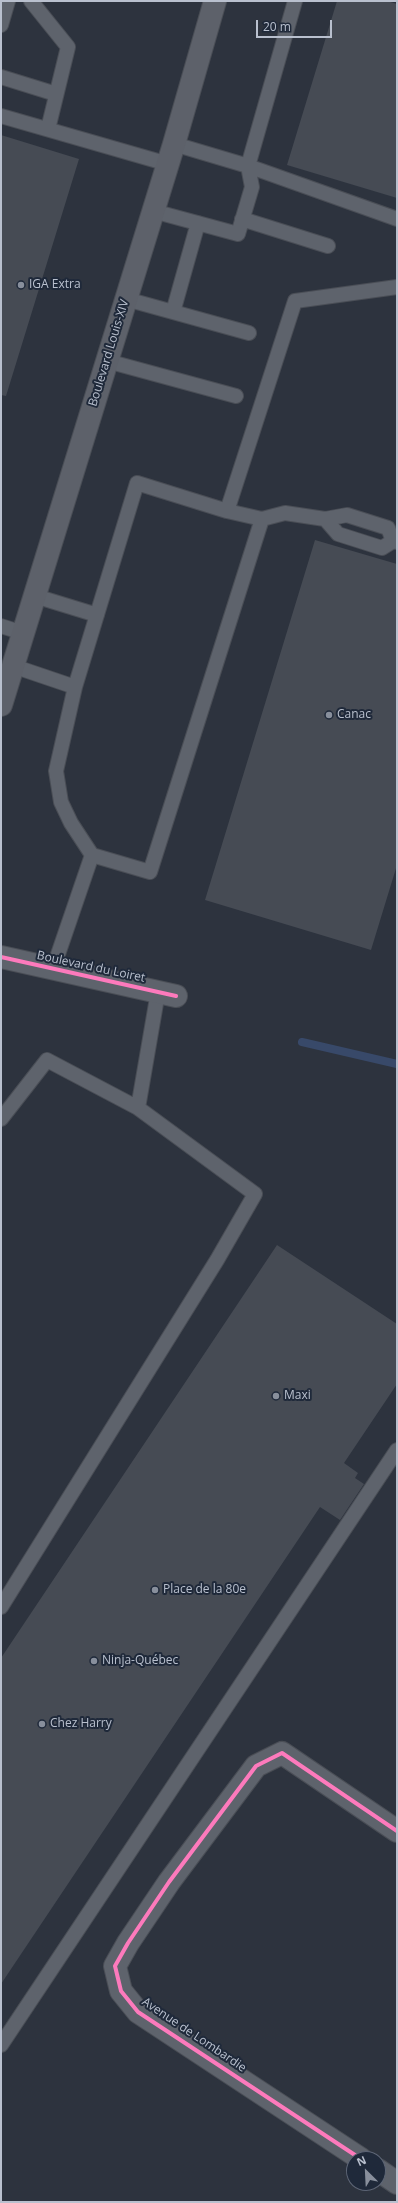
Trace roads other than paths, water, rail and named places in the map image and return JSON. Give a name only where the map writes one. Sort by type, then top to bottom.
[{"type":"main road","name":"Boulevard Louis-XIV","points":[[1,704],[171,154],[216,1]]},
{"type":"street","name":"Boulevard du Loiret","points":[[1,957],[167,994]]},
{"type":"street","name":"Avenue de Lombardie","points":[[349,2151],[138,2012],[121,1991],[115,1966],[128,1943],[169,1882],[223,1809],[256,1766],[273,1757],[282,1753],[397,1830]]},
{"type":"street","points":[[386,2175],[397,2183]]},
{"type":"lane","points":[[1,24],[8,1]]},
{"type":"lane","points":[[31,1],[68,47],[48,129]]},
{"type":"lane","points":[[153,211],[238,234],[252,186],[248,166],[295,1]]},
{"type":"lane","points":[[1,77],[56,94]]},
{"type":"lane","points":[[1,116],[48,129],[171,154],[248,166],[397,219]]},
{"type":"lane","points":[[242,220],[328,246]]},
{"type":"lane","points":[[173,312],[198,223]]},
{"type":"lane","points":[[227,512],[295,301],[397,287]]},
{"type":"lane","points":[[126,299],[249,333]]},
{"type":"lane","points":[[107,361],[236,396]]},
{"type":"lane","points":[[262,519],[150,872],[92,855],[71,823],[62,802],[56,771],[75,687],[137,483],[227,512],[262,519],[285,513],[325,519],[347,515],[388,528],[395,541],[382,548],[338,534],[325,519]]},
{"type":"lane","points":[[35,596],[97,614]]},
{"type":"lane","points":[[1,626],[23,633]]},
{"type":"lane","points":[[13,666],[75,687]]},
{"type":"lane","points":[[53,969],[92,855]]},
{"type":"lane","points":[[138,1108],[167,994]]},
{"type":"lane","points":[[1,1119],[48,1060],[138,1108],[254,1194],[217,1260],[1,1607]]},
{"type":"lane","points":[[1,2045],[397,1450]]},
{"type":"waterway","points":[[302,1042],[397,1064]]},
{"type":"place","name":"IGA Extra","points":[[21,285]]},
{"type":"place","name":"Canac","points":[[329,715]]},
{"type":"place","name":"Maxi","points":[[276,1396]]},
{"type":"place","name":"Place de la 80e","points":[[155,1590]]},
{"type":"place","name":"Ninja-Québec","points":[[94,1661]]},
{"type":"place","name":"Chez Harry","points":[[42,1724]]}]
